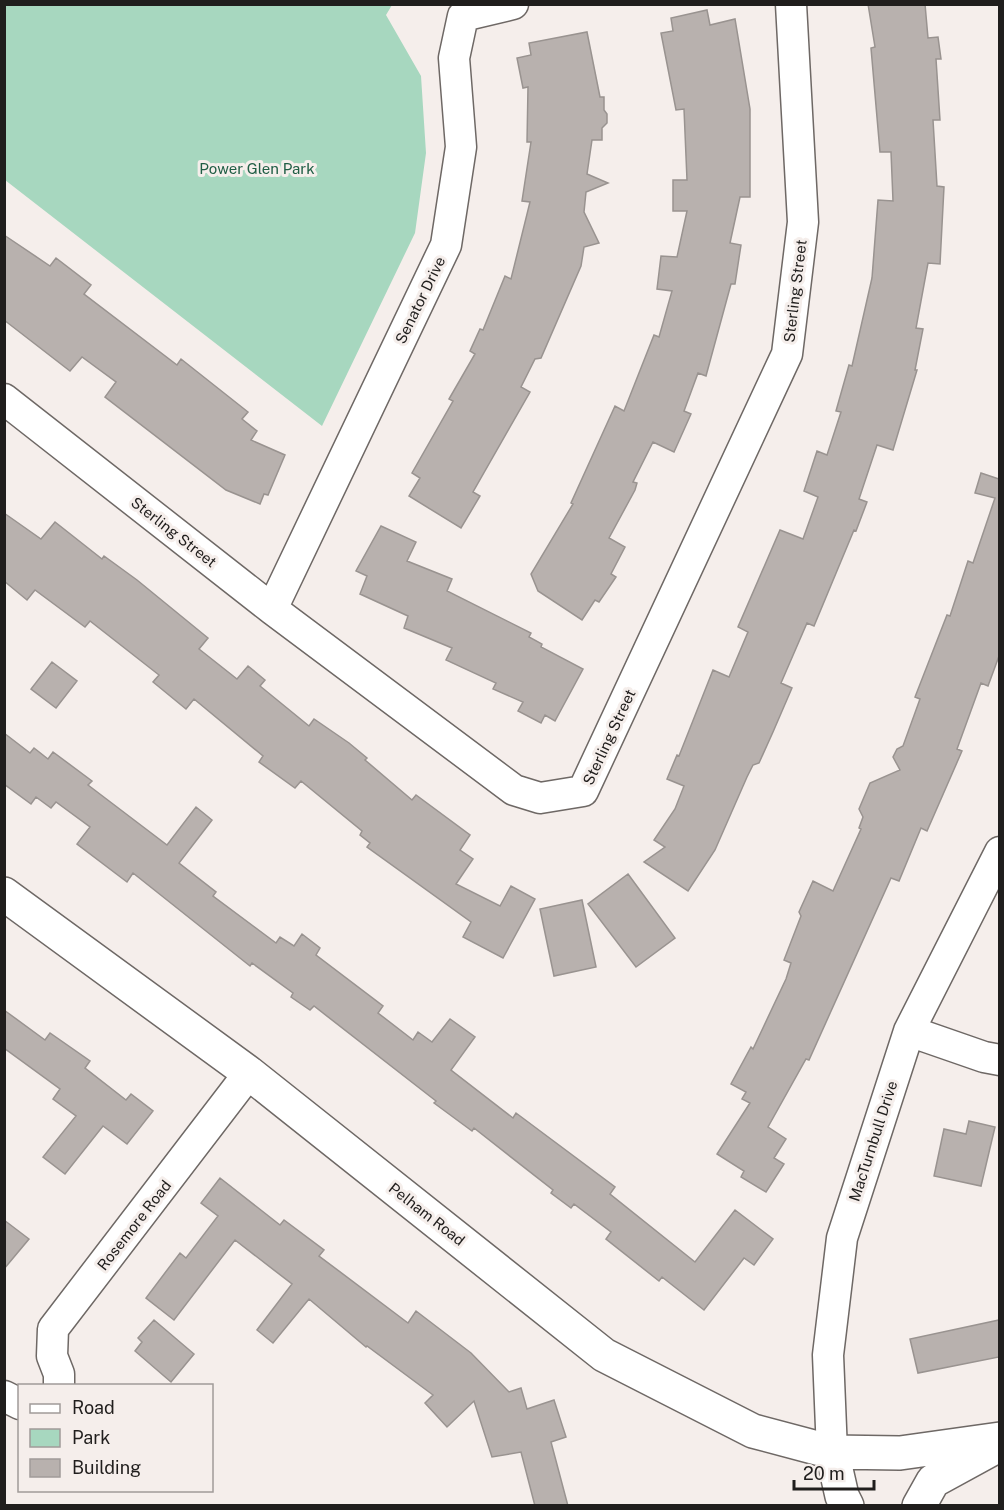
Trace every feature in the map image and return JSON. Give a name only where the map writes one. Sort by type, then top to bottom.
[{"type":"main road","name":"Pelham Road","points":[[4,894],[249,1073],[604,1354],[753,1431],[832,1452],[900,1453],[999,1439]]},
{"type":"main road","points":[[920,1506],[933,1481],[999,1445]]},
{"type":"main road","points":[[832,1452],[842,1496],[847,1506]]},
{"type":"street","name":"Senator Drive","points":[[272,609],[446,245],[461,147],[453,58],[463,16],[513,4]]},
{"type":"street","name":"Sterling Street","points":[[4,399],[272,609],[514,790],[540,798],[583,791],[787,354],[803,222],[792,4]]},
{"type":"street","name":"MacTurnbull Drive","points":[[832,1452],[828,1354],[842,1238],[909,1031],[999,852]]},
{"type":"street","points":[[909,1031],[999,1060]]},
{"type":"street","name":"Rosemore Road","points":[[59,1384],[59,1374],[52,1356],[53,1329],[249,1073]]},
{"type":"street","points":[[4,1396],[18,1403]]},
{"type":"green space","name":"Power Glen Park","points":[[4,5],[392,5],[386,15],[421,76],[426,153],[415,233],[322,426],[5,180]]},
{"type":"building","points":[[868,4],[925,4],[928,38],[938,37],[941,59],[936,59],[940,120],[933,120],[937,186],[944,187],[940,264],[928,263],[916,328],[923,329],[915,370],[917,370],[893,450],[877,445],[859,499],[867,502],[856,531],[854,530],[814,626],[807,623],[781,683],[792,688],[759,763],[753,765],[747,777],[715,850],[688,891],[644,862],[665,847],[654,840],[675,809],[684,786],[667,779],[677,755],[679,756],[713,670],[729,677],[748,632],[738,627],[780,530],[803,539],[818,497],[804,491],[817,451],[827,455],[841,412],[836,411],[849,365],[852,366],[872,278],[878,200],[893,201],[891,152],[880,152],[871,48],[875,47]]},
{"type":"building","points":[[707,10],[710,25],[735,19],[750,109],[750,197],[740,197],[730,243],[741,245],[735,284],[731,284],[706,376],[698,373],[684,411],[691,414],[674,452],[653,442],[633,482],[637,483],[635,490],[609,538],[625,547],[611,574],[616,577],[599,602],[595,600],[582,620],[538,591],[531,574],[573,504],[571,503],[615,406],[624,411],[654,335],[659,337],[672,291],[657,289],[661,256],[677,257],[687,211],[673,211],[673,180],[687,180],[684,109],[676,110],[661,33],[673,31],[671,18]]},
{"type":"building","points":[[587,32],[600,97],[604,97],[604,110],[607,114],[607,123],[602,128],[602,140],[592,140],[587,174],[608,183],[586,192],[584,212],[599,243],[584,247],[581,266],[541,358],[535,359],[521,387],[530,392],[473,492],[480,496],[461,528],[409,496],[420,478],[412,473],[453,401],[449,399],[475,354],[470,351],[480,329],[483,330],[505,276],[511,279],[530,202],[522,201],[531,142],[527,142],[528,87],[523,88],[517,58],[531,55],[529,43]]},
{"type":"building","points":[[4,235],[50,266],[56,258],[91,285],[84,294],[177,365],[181,359],[248,412],[242,419],[257,431],[251,440],[285,455],[268,495],[264,494],[260,504],[226,490],[105,397],[116,382],[82,357],[70,371],[4,320]]},
{"type":"building","points":[[981,473],[999,479],[999,656],[988,686],[981,683],[957,749],[962,751],[927,831],[921,828],[899,881],[891,878],[809,1060],[806,1059],[768,1127],[786,1139],[774,1158],[784,1164],[766,1192],[741,1177],[744,1171],[717,1154],[750,1103],[742,1099],[746,1092],[731,1084],[751,1047],[753,1049],[786,979],[791,963],[784,960],[801,916],[799,912],[813,881],[833,891],[861,829],[859,828],[863,817],[859,809],[870,783],[900,770],[893,757],[897,749],[903,746],[920,699],[915,697],[947,615],[950,616],[968,561],[973,563],[995,498],[975,493]]},
{"type":"building","points":[[4,513],[41,539],[55,522],[102,559],[104,556],[137,580],[208,638],[199,649],[237,679],[248,666],[265,680],[260,686],[309,726],[314,719],[349,743],[367,758],[365,760],[412,800],[416,795],[470,835],[460,850],[473,859],[456,884],[500,906],[511,886],[535,899],[503,958],[463,937],[471,922],[367,847],[370,843],[360,835],[362,831],[301,781],[295,788],[259,762],[263,756],[194,699],[186,709],[153,682],[159,675],[90,621],[85,627],[35,590],[27,600],[4,581]]},
{"type":"building","points":[[381,526],[416,542],[407,561],[452,579],[447,591],[531,633],[529,637],[542,644],[541,647],[583,669],[555,721],[545,715],[541,723],[518,711],[523,702],[493,689],[496,683],[446,660],[452,648],[404,628],[408,616],[360,594],[367,576],[356,571]]},
{"type":"building","points":[[52,662],[77,681],[56,708],[31,689]]},
{"type":"building","points":[[4,733],[30,753],[34,748],[48,759],[53,752],[92,781],[88,785],[167,845],[196,807],[212,820],[179,863],[216,892],[213,896],[276,943],[280,937],[294,946],[302,934],[320,948],[316,955],[383,1006],[378,1013],[413,1040],[418,1032],[432,1042],[450,1019],[475,1037],[451,1070],[513,1118],[516,1113],[615,1187],[610,1194],[695,1262],[735,1210],[773,1239],[754,1265],[744,1258],[704,1310],[662,1277],[659,1281],[606,1239],[611,1232],[574,1204],[571,1208],[551,1193],[553,1190],[474,1128],[472,1131],[434,1103],[436,1101],[314,1006],[310,1010],[291,997],[293,993],[252,963],[250,966],[133,873],[127,882],[77,844],[90,827],[56,802],[51,808],[36,797],[31,804],[4,784]]},
{"type":"building","points":[[628,874],[675,938],[636,967],[588,904]]},
{"type":"building","points":[[582,900],[596,967],[554,976],[540,909]]},
{"type":"building","points":[[4,1010],[45,1040],[50,1033],[90,1061],[85,1068],[126,1100],[131,1094],[153,1111],[127,1144],[103,1126],[65,1174],[43,1157],[76,1116],[53,1099],[60,1089],[4,1048]]},
{"type":"building","points":[[969,1121],[995,1127],[981,1186],[934,1176],[944,1129],[966,1134]]},
{"type":"building","points":[[220,1178],[280,1225],[284,1220],[324,1250],[319,1256],[408,1323],[416,1311],[471,1353],[509,1392],[521,1388],[527,1409],[554,1400],[566,1437],[551,1442],[568,1506],[535,1506],[521,1452],[492,1457],[474,1401],[447,1427],[425,1403],[433,1395],[366,1347],[309,1299],[273,1343],[257,1330],[292,1284],[235,1240],[174,1320],[146,1298],[180,1253],[186,1258],[218,1216],[201,1203]]},
{"type":"building","points":[[4,1220],[29,1239],[4,1269]]},
{"type":"building","points":[[154,1320],[194,1354],[171,1382],[135,1351],[142,1342],[138,1338]]},
{"type":"building","points":[[999,1320],[999,1357],[918,1373],[910,1339]]}]
